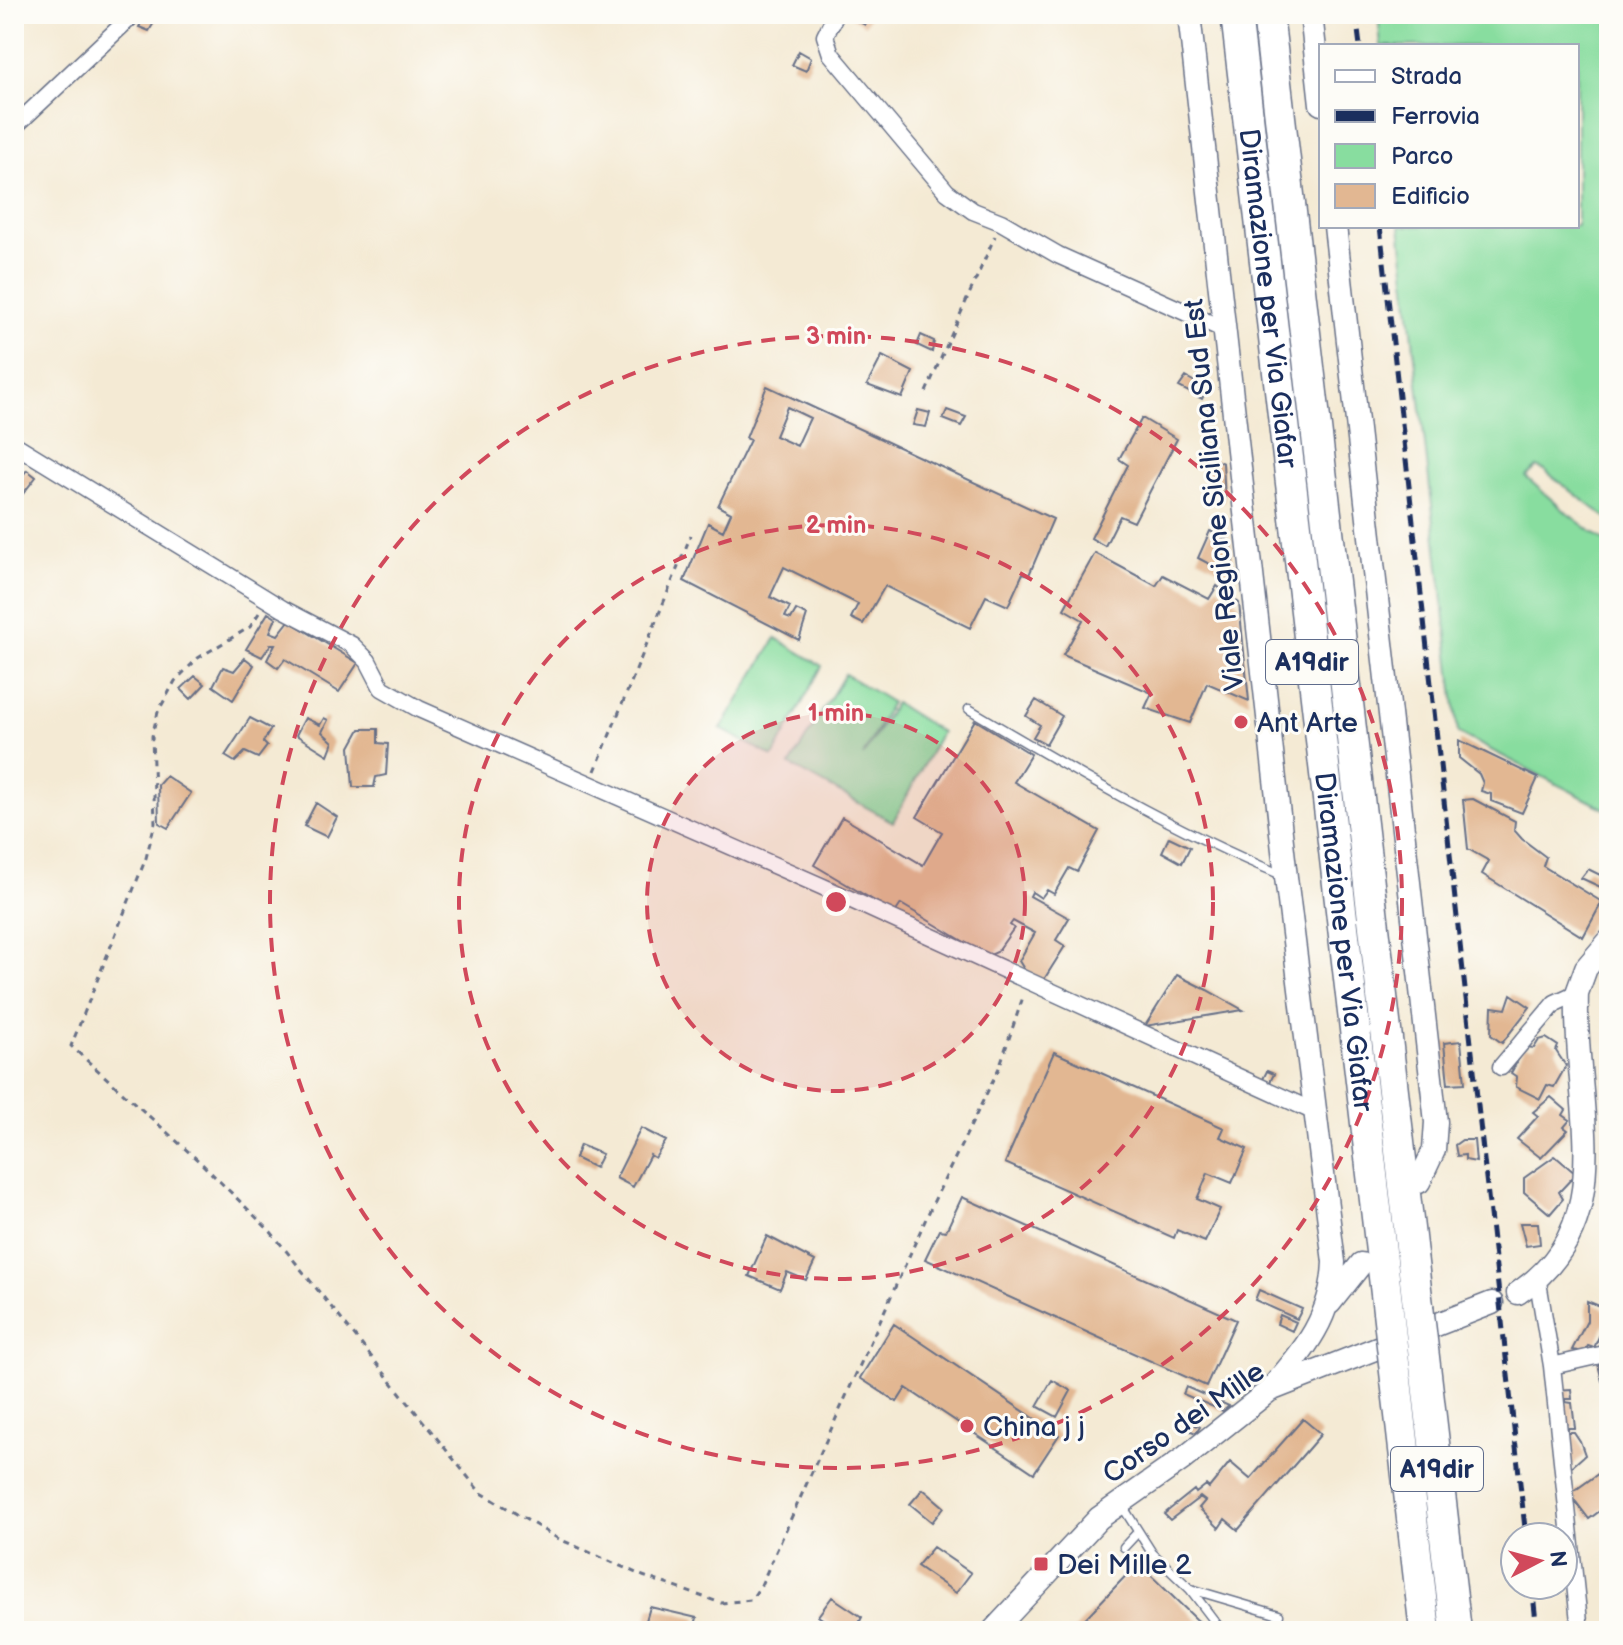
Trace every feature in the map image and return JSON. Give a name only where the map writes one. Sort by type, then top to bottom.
[{"type":"highway","name":"Diramazione per Via Giafar","points":[[1236,14],[1425,1631]]},
{"type":"highway","name":"Diramazione per Via Giafar","points":[[1268,14],[1456,1631]]},
{"type":"street","points":[[14,127],[134,14]]},
{"type":"street","points":[[836,14],[825,36],[831,54],[947,192],[973,211],[1001,222],[1082,267],[1225,330]]},
{"type":"street","name":"Viale Regione Siciliana Sud Est","points":[[1189,14],[1286,877],[1334,1262],[1330,1303]]},
{"type":"street","points":[[1311,14],[1319,86]]},
{"type":"street","points":[[1335,228],[1436,1122],[1434,1150],[1419,1182]]},
{"type":"street","points":[[14,444],[267,599],[352,645],[368,661],[382,688],[419,709],[1317,1113]]},
{"type":"street","points":[[1518,1293],[1538,1282],[1566,1258],[1584,1233],[1593,1208],[1594,1172],[1577,993],[1586,968],[1609,941]]},
{"type":"street","points":[[1501,1067],[1555,1003],[1577,993]]},
{"type":"street","name":"Viale Regione Siciliana Sud Est","points":[[1270,1390],[1301,1355],[1330,1303],[1361,1264]]},
{"type":"street","points":[[1538,1282],[1552,1366],[1580,1631]]},
{"type":"street","name":"Corso dei Mille","points":[[993,1631],[1099,1518],[1270,1390],[1492,1303]]},
{"type":"street","points":[[1552,1366],[1609,1353]]},
{"type":"lane","points":[[969,709],[1089,780],[1228,853],[1286,877]]},
{"type":"lane","points":[[1120,1503],[1152,1553],[1190,1589],[1222,1631]]},
{"type":"lane","points":[[1124,1547],[1138,1532]]},
{"type":"lane","points":[[1190,1589],[1279,1615]]},
{"type":"path","points":[[926,392],[1001,222]]},
{"type":"path","points":[[589,786],[691,535]]},
{"type":"path","points":[[267,599],[250,627],[198,658],[175,681],[158,712],[152,736],[155,823],[146,858],[71,1046],[200,1162],[271,1232],[480,1492],[557,1538],[643,1576],[721,1603],[751,1600],[761,1585],[933,1203],[999,1068],[1029,981]]},
{"type":"green space","points":[[1378,14],[1609,14],[1609,520],[1544,470],[1537,467],[1526,477],[1576,520],[1609,543],[1609,811],[1458,733],[1400,228],[1579,228],[1579,44],[1381,44]]},
{"type":"green space","points":[[776,638],[822,666],[773,757],[721,729]]},
{"type":"green space","points":[[845,674],[891,702],[863,756],[895,703],[941,732],[893,822],[790,765]]},
{"type":"building","points":[[845,14],[871,14],[865,25]]},
{"type":"building","points":[[145,16],[155,21],[149,31],[139,27]]},
{"type":"building","points":[[799,51],[811,58],[806,71],[792,65]]},
{"type":"building","points":[[921,335],[934,341],[932,352],[917,345]]},
{"type":"building","points":[[882,356],[913,372],[902,398],[867,385]]},
{"type":"building","points":[[1186,377],[1207,389],[1202,399],[1179,387]]},
{"type":"building","points":[[767,386],[1053,519],[1029,575],[1023,573],[1008,606],[986,596],[970,628],[885,586],[863,624],[851,618],[858,604],[784,567],[770,597],[790,607],[785,617],[791,619],[796,610],[807,615],[799,640],[684,581],[708,523],[723,531],[731,513],[718,506],[750,440],[746,438]],"holes":[[[787,407],[810,418],[797,446],[775,436]]]},
{"type":"building","points":[[918,410],[930,413],[926,427],[913,425]]},
{"type":"building","points":[[947,410],[966,417],[961,426],[943,419]]},
{"type":"building","points":[[1142,418],[1177,439],[1134,522],[1120,516],[1105,546],[1091,538],[1128,465],[1119,459]]},
{"type":"building","points":[[1206,457],[1223,463],[1225,501],[1211,503]]},
{"type":"building","points":[[27,470],[36,477],[22,495],[14,487]]},
{"type":"building","points":[[1210,531],[1230,541],[1233,561],[1226,573],[1198,558]]},
{"type":"building","points":[[1095,553],[1156,586],[1163,575],[1209,599],[1217,586],[1239,603],[1249,701],[1207,683],[1190,723],[1145,708],[1152,693],[1063,655],[1083,620],[1064,609]]},
{"type":"building","points":[[268,613],[276,618],[270,632],[278,635],[289,621],[358,663],[339,692],[285,659],[278,668],[267,660],[275,644],[271,644],[262,657],[246,649]]},
{"type":"building","points":[[245,658],[254,665],[233,700],[213,686],[223,667],[234,671]]},
{"type":"building","points":[[195,676],[205,684],[191,699],[181,689]]},
{"type":"building","points":[[1036,700],[1062,716],[1046,744],[1033,737],[1040,725],[1026,716]]},
{"type":"building","points":[[250,718],[271,729],[263,742],[267,746],[258,758],[245,752],[235,762],[225,756]]},
{"type":"building","points":[[305,718],[320,725],[324,718],[328,720],[322,732],[333,742],[328,755],[296,735]]},
{"type":"building","points":[[975,720],[1031,754],[1014,782],[1099,831],[1077,872],[1069,868],[1054,894],[1047,890],[1041,898],[1032,892],[1030,896],[1069,918],[1056,940],[1065,946],[1043,981],[1027,974],[1019,961],[1035,933],[1013,921],[1010,925],[1014,928],[997,952],[988,956],[901,904],[895,913],[814,865],[842,817],[923,865],[942,832],[917,817]]},
{"type":"building","points":[[360,729],[378,729],[378,743],[388,744],[386,775],[376,777],[374,787],[353,787],[350,747]]},
{"type":"building","points":[[1459,740],[1538,778],[1522,813],[1491,801],[1491,794],[1481,791],[1483,783],[1479,774],[1459,758]]},
{"type":"building","points":[[166,776],[191,793],[168,828],[159,823],[158,785]]},
{"type":"building","points":[[1473,799],[1515,821],[1514,830],[1546,857],[1543,866],[1602,902],[1583,937],[1482,874],[1489,861],[1468,849],[1463,800]]},
{"type":"building","points":[[316,803],[337,817],[327,837],[304,826]]},
{"type":"building","points":[[1169,837],[1190,847],[1182,863],[1162,852]]},
{"type":"building","points":[[1588,869],[1600,875],[1603,870],[1609,873],[1609,891],[1581,878]]},
{"type":"building","points":[[1177,975],[1207,990],[1243,1010],[1145,1026]]},
{"type":"building","points":[[1511,994],[1530,1007],[1502,1043],[1491,1035],[1492,1007],[1506,1009]]},
{"type":"building","points":[[1546,1038],[1558,1046],[1556,1051],[1566,1066],[1554,1087],[1547,1085],[1540,1099],[1516,1087],[1517,1077],[1511,1073],[1525,1047],[1534,1048],[1539,1040]]},
{"type":"building","points":[[1461,1041],[1465,1083],[1448,1084],[1444,1043]]},
{"type":"building","points":[[1054,1052],[1224,1128],[1220,1137],[1247,1149],[1232,1183],[1208,1173],[1197,1199],[1220,1209],[1205,1242],[1177,1230],[1174,1238],[1005,1163]]},
{"type":"building","points":[[1267,1071],[1274,1074],[1269,1084],[1262,1081]]},
{"type":"building","points":[[1551,1097],[1566,1110],[1563,1115],[1570,1120],[1564,1127],[1568,1130],[1541,1158],[1517,1139],[1538,1116],[1533,1112]]},
{"type":"building","points":[[641,1128],[666,1141],[655,1158],[650,1155],[633,1187],[616,1178]]},
{"type":"building","points":[[1462,1140],[1474,1140],[1476,1162],[1465,1160],[1465,1155],[1457,1156],[1455,1145]]},
{"type":"building","points":[[580,1145],[602,1154],[595,1168],[575,1158]]},
{"type":"building","points":[[1555,1156],[1576,1174],[1559,1192],[1563,1199],[1550,1214],[1524,1192],[1524,1178]]},
{"type":"building","points":[[962,1197],[1236,1320],[1206,1386],[925,1259],[939,1230],[946,1231]]},
{"type":"building","points":[[1520,1223],[1538,1223],[1540,1244],[1526,1246]]},
{"type":"building","points":[[767,1236],[815,1261],[806,1280],[787,1272],[780,1289],[749,1276]]},
{"type":"building","points":[[1259,1290],[1302,1309],[1297,1319],[1255,1300]]},
{"type":"building","points":[[1587,1301],[1602,1307],[1608,1316],[1594,1348],[1588,1346],[1584,1352],[1572,1350],[1587,1321]]},
{"type":"building","points":[[1280,1315],[1296,1322],[1292,1331],[1277,1324]]},
{"type":"building","points":[[894,1324],[1059,1435],[1034,1473],[906,1388],[897,1402],[860,1378]]},
{"type":"building","points":[[1609,1358],[1609,1379],[1602,1381],[1597,1360]]},
{"type":"building","points":[[1052,1380],[1071,1391],[1057,1417],[1037,1406]]},
{"type":"building","points":[[1186,1387],[1229,1406],[1223,1411],[1183,1394]]},
{"type":"building","points":[[1571,1389],[1572,1399],[1565,1399],[1565,1402],[1572,1403],[1575,1428],[1568,1428],[1568,1432],[1574,1432],[1585,1455],[1566,1472],[1557,1390]]},
{"type":"building","points":[[1303,1419],[1321,1434],[1238,1530],[1225,1519],[1219,1528],[1199,1508],[1205,1501],[1200,1497],[1170,1520],[1164,1514],[1194,1490],[1196,1493],[1206,1485],[1209,1488],[1230,1462],[1250,1479]]},
{"type":"building","points":[[1189,1422],[1200,1427],[1196,1433],[1186,1429]]},
{"type":"building","points":[[1609,1466],[1609,1504],[1589,1519],[1570,1494]]},
{"type":"building","points":[[923,1489],[944,1507],[932,1522],[910,1504]]},
{"type":"building","points":[[933,1547],[971,1573],[956,1593],[917,1566]]},
{"type":"building","points":[[1138,1563],[1196,1619],[1211,1631],[1073,1631]]},
{"type":"building","points":[[832,1597],[862,1617],[855,1631],[840,1631],[818,1616]]},
{"type":"building","points":[[650,1607],[697,1618],[693,1631],[643,1631]]},
{"type":"railway","points":[[1356,14],[1360,44]]},
{"type":"railway","points":[[1380,228],[1524,1521]]},
{"type":"railway","points":[[1534,1601],[1537,1631]]},
{"type":"place","name":"Ant Arte","points":[[1241,722]]},
{"type":"place","name":"China j j","points":[[967,1426]]},
{"type":"place","name":"Dei Mille 2","points":[[1041,1564]]}]
